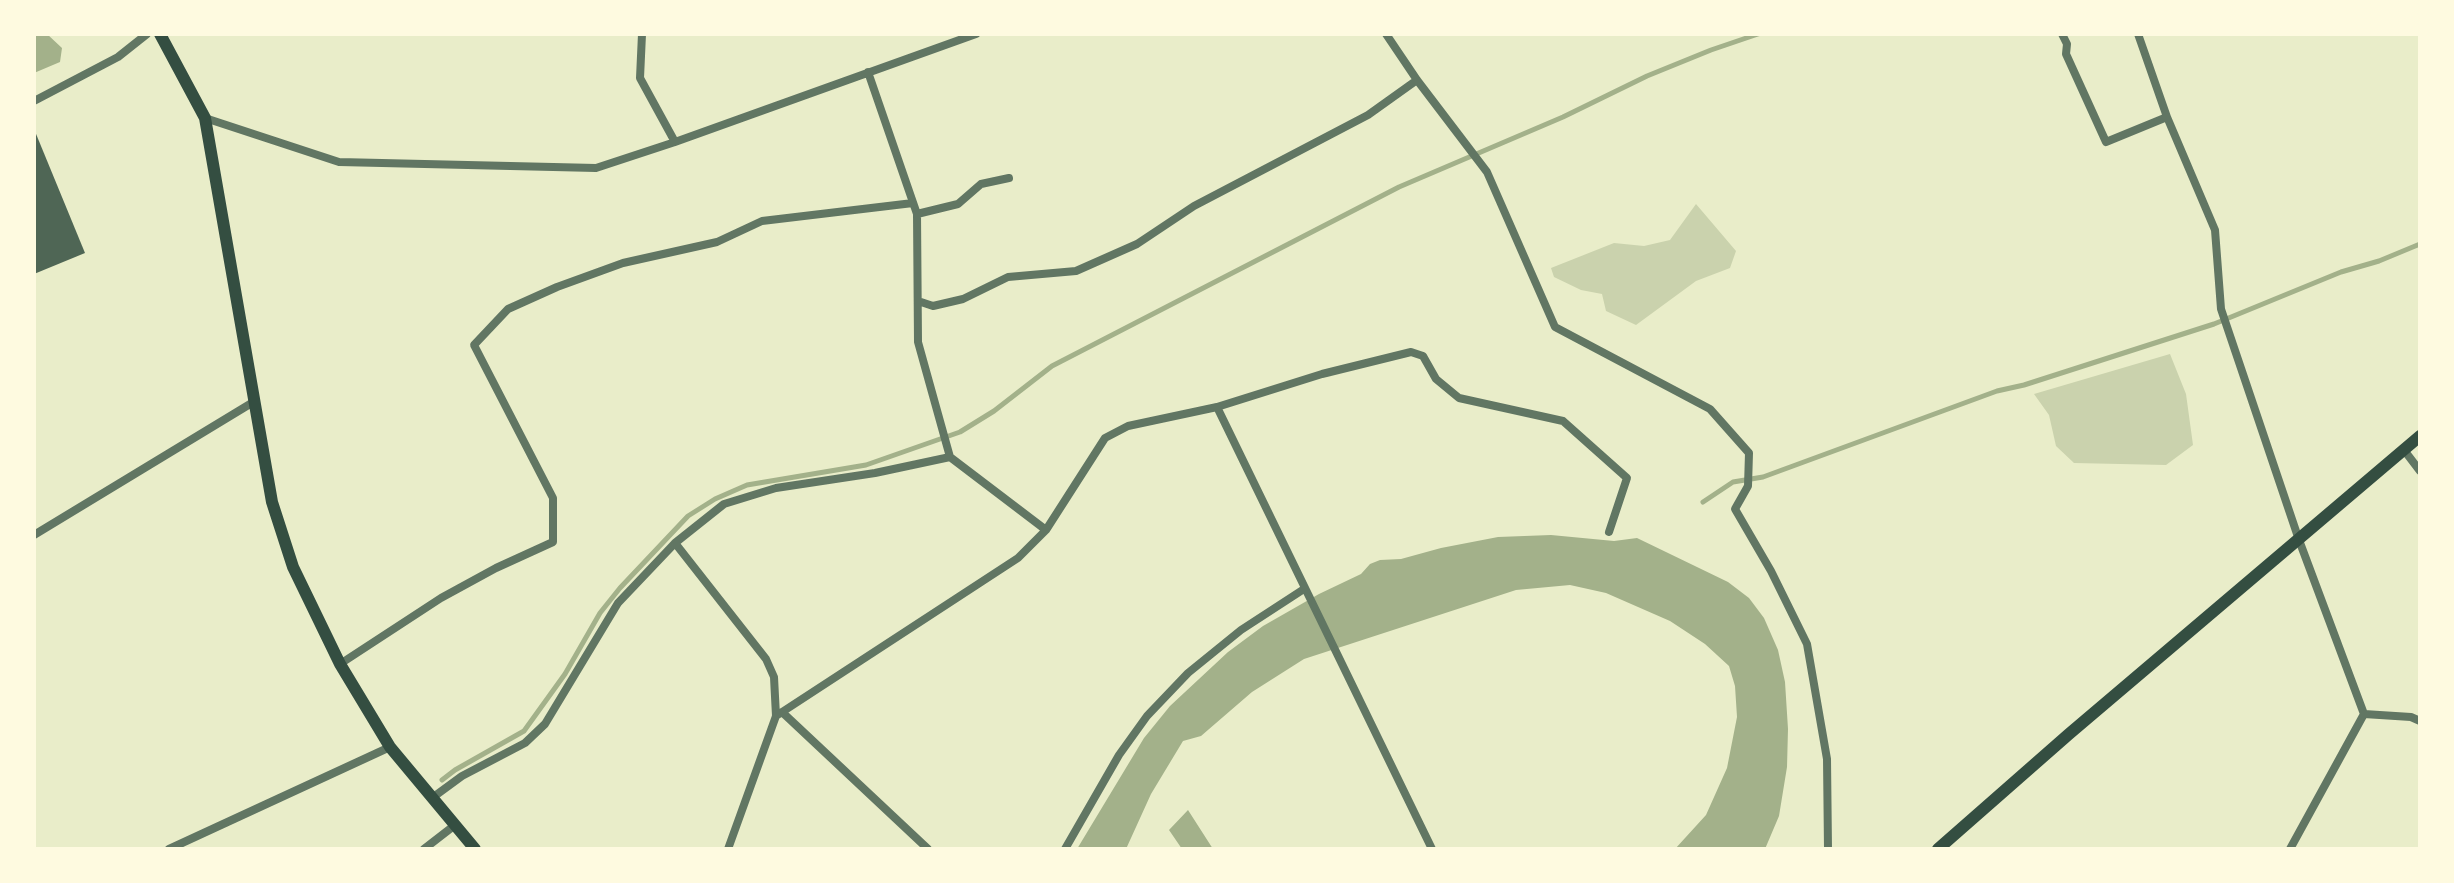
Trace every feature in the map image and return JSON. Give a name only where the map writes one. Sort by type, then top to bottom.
[{"type":"main road","points":[[160,34],[205,118],[272,502],[293,567],[340,664],[390,747],[475,849]]},
{"type":"main road","points":[[1938,849],[2420,436]]},
{"type":"street","points":[[34,101],[118,57],[147,34]]},
{"type":"street","points":[[642,34],[640,78],[675,142]]},
{"type":"street","points":[[205,118],[339,162],[596,168],[976,34]]},
{"type":"street","points":[[1386,34],[1487,172],[1555,327],[1710,409],[1749,453],[1748,486],[1735,509],[1771,571],[1807,644],[1827,759],[1828,849]]},
{"type":"street","points":[[2062,34],[2067,44],[2066,54],[2106,142],[2167,117]]},
{"type":"street","points":[[2138,34],[2167,117],[2215,230],[2221,309],[2299,540],[2364,714],[2290,849]]},
{"type":"street","points":[[868,72],[917,214],[918,342],[950,457],[1046,530]]},
{"type":"street","points":[[918,301],[933,306],[963,299],[1008,277],[1076,271],[1137,244],[1194,206],[1368,115],[1417,80]]},
{"type":"street","points":[[917,214],[958,204],[981,184],[1009,178]]},
{"type":"street","points":[[340,664],[441,598],[553,542],[553,498],[474,345],[508,309],[623,263],[717,242],[762,221],[913,203]]},
{"type":"street","points":[[779,714],[1018,558],[1046,530],[1105,438],[1128,426],[1217,407],[1322,374],[1411,352],[1423,356],[1436,379],[1459,398],[1563,421],[1627,478],[1609,532]]},
{"type":"street","points":[[34,535],[255,401]]},
{"type":"street","points":[[1217,407],[1432,849]]},
{"type":"street","points":[[2404,450],[2420,471]]},
{"type":"street","points":[[432,798],[462,776],[525,743],[545,724],[618,603],[675,543],[724,504],[776,488],[875,473],[950,457]]},
{"type":"street","points":[[675,543],[766,659],[774,677],[779,714],[728,849]]},
{"type":"street","points":[[1065,849],[1119,755],[1147,716],[1199,664],[1241,630],[1306,593]]},
{"type":"street","points":[[779,714],[928,849]]},
{"type":"street","points":[[2364,714],[2411,717],[2420,721]]},
{"type":"street","points":[[169,849],[390,747]]},
{"type":"street","points":[[424,849],[455,825]]},
{"type":"shaded area","points":[[34,34],[47,34],[62,48],[60,62],[34,73]]},
{"type":"shaded area","points":[[1696,204],[1736,251],[1730,268],[1696,281],[1636,325],[1606,311],[1602,294],[1581,290],[1554,277],[1551,268],[1614,243],[1644,246],[1670,240]]},
{"type":"shaded area","points":[[2170,354],[2186,394],[2193,445],[2166,465],[2074,463],[2056,446],[2049,415],[2034,394]]},
{"type":"shaded area","points":[[1551,535],[1614,541],[1637,538],[1728,582],[1749,598],[1764,618],[1778,650],[1785,682],[1788,729],[1787,767],[1779,816],[1765,849],[1675,849],[1706,815],[1727,768],[1737,717],[1735,686],[1729,666],[1705,644],[1670,621],[1606,593],[1570,585],[1516,590],[1304,659],[1252,692],[1201,736],[1183,741],[1151,794],[1126,849],[1077,849],[1144,738],[1170,706],[1228,652],[1263,626],[1361,574],[1370,564],[1380,560],[1401,559],[1498,537]]},
{"type":"shaded area","points":[[1188,810],[1213,849],[1182,849],[1169,830]]},
{"type":"building","points":[[34,129],[85,253],[34,274]]},
{"type":"waterway","points":[[442,780],[524,731],[565,674],[600,613],[620,588],[688,516],[715,499],[747,485],[866,465],[960,432],[994,411],[1052,366],[1399,187],[1563,117],[1647,76],[1758,34]]},
{"type":"waterway","points":[[1703,502],[1733,482],[1763,477],[1997,391],[2214,324],[2341,272],[2420,244]]}]
